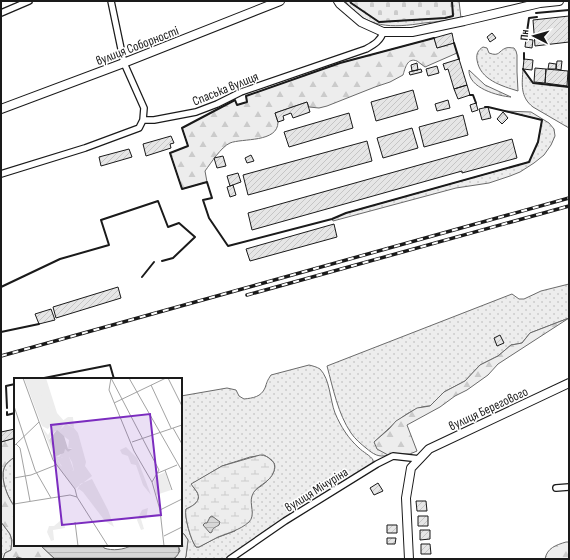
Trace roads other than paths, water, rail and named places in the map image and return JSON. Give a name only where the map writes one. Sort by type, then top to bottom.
[{"type":"street","points":[[1,13],[29,1]]},
{"type":"street","points":[[1,174],[85,148],[139,128],[143,120],[144,108],[124,63],[111,1]]},
{"type":"street","name":"вулиця Соборності","points":[[1,109],[124,63],[280,1]]},
{"type":"street","points":[[338,1],[361,22],[382,32],[412,32],[471,20],[540,2],[559,1]]},
{"type":"street","name":"Спаська вулиця","points":[[143,120],[154,120],[196,112],[241,92],[366,49],[378,41],[382,36],[382,32]]},
{"type":"street","name":"вулиця Берегового","points":[[420,459],[430,449],[569,383]]},
{"type":"street","name":"вулиця Мічуріна","points":[[230,559],[285,521],[377,464],[393,456],[420,459]]},
{"type":"street","points":[[409,559],[406,498],[412,468],[420,459]]},
{"type":"street","points":[[556,488],[569,487]]},
{"type":"railway","points":[[1,356],[569,198]]},
{"type":"railway","points":[[247,295],[569,206]]}]
